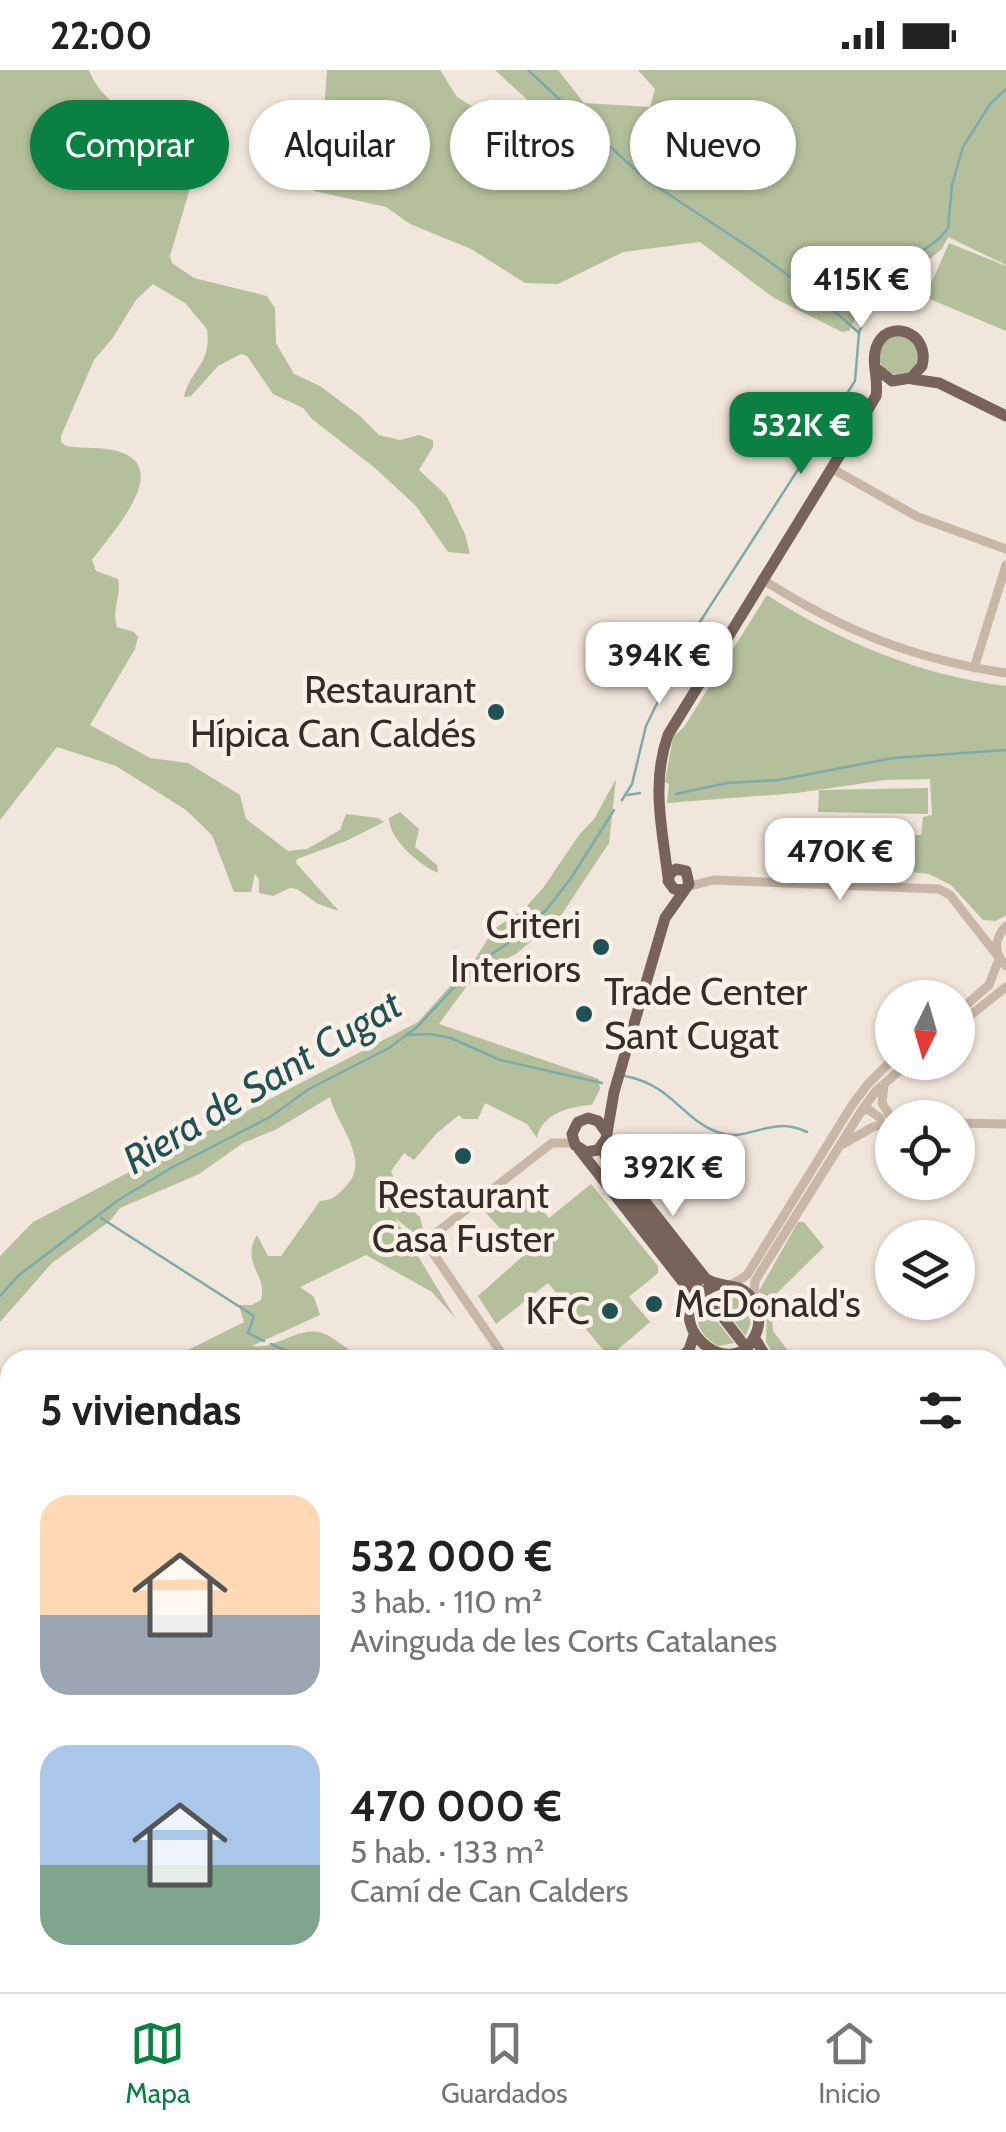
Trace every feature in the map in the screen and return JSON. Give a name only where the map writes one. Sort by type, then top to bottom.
[{"type":"main road","points":[[940,382],[924,360],[922,346],[914,336],[894,332],[878,344],[874,357],[886,379],[940,382],[1006,416]]},
{"type":"main road","points":[[580,1148],[594,1152],[605,1139],[613,1095],[665,918],[668,879],[658,787],[668,735],[876,396],[918,374],[924,360]]},
{"type":"main road","points":[[876,396],[878,369]]},
{"type":"main road","points":[[664,838],[689,880],[665,918]]},
{"type":"main road","points":[[668,879],[676,869],[684,871]]},
{"type":"main road","points":[[668,879],[674,889],[684,888]]},
{"type":"main road","points":[[613,1095],[603,1112],[574,1126],[580,1148],[690,1291],[694,1304]]},
{"type":"main road","points":[[591,1118],[601,1123],[616,1180]]},
{"type":"main road","points":[[605,1139],[625,1176],[706,1279],[743,1290],[754,1302],[759,1321],[754,1336],[737,1350]]},
{"type":"main road","points":[[580,1148],[616,1180],[697,1284]]},
{"type":"main road","points":[[710,1350],[694,1336],[690,1322],[694,1304],[706,1290],[724,1285]]},
{"type":"main road","points":[[708,1298],[741,1341]]},
{"type":"main road","points":[[689,1350],[694,1336]]},
{"type":"main road","points":[[754,1336],[762,1350]]},
{"type":"street","points":[[830,468],[918,517],[1006,549]]},
{"type":"street","points":[[974,668],[1006,565]]},
{"type":"street","points":[[762,579],[818,614],[898,650],[1006,673]]},
{"type":"street","points":[[684,871],[713,880],[930,887],[950,894],[1001,960]]},
{"type":"street","points":[[684,888],[713,880]]},
{"type":"street","points":[[971,921],[984,928],[1006,926]]},
{"type":"street","points":[[975,997],[989,985],[1001,960],[997,940],[1006,926]]},
{"type":"street","points":[[975,1012],[1006,989]]},
{"type":"street","points":[[754,1302],[756,1281],[875,1076]]},
{"type":"street","points":[[862,1110],[861,1101],[872,1079]]},
{"type":"street","points":[[724,1285],[747,1275],[833,1146],[888,1080]]},
{"type":"street","points":[[882,1100],[884,1083]]},
{"type":"street","points":[[862,1110],[875,1114]]},
{"type":"street","points":[[975,1123],[1006,1124]]},
{"type":"street","points":[[833,1146],[875,1127]]},
{"type":"street","points":[[499,1350],[432,1253],[431,1241],[436,1233],[552,1143],[580,1148]]},
{"type":"green space","points":[[0,70],[89,70],[110,100],[30,100],[30,190],[189,190],[170,256],[172,263],[194,278],[267,296],[275,308],[276,343],[294,374],[320,386],[379,435],[400,440],[419,435],[433,440],[419,470],[446,495],[470,554],[448,552],[416,506],[303,408],[273,394],[247,356],[241,354],[218,366],[191,396],[184,397],[204,359],[207,329],[185,303],[153,284],[136,300],[94,360],[61,436],[66,446],[123,453],[136,462],[141,474],[132,505],[92,560],[96,571],[118,579],[117,627],[138,637],[135,649],[90,725],[150,758],[188,763],[240,795],[246,819],[288,851],[307,849],[340,830],[346,814],[384,822],[297,859],[296,863],[339,911],[318,904],[297,889],[273,896],[259,893],[255,874],[251,892],[234,892],[212,835],[186,810],[116,766],[57,747],[0,820]]},
{"type":"green space","points":[[327,70],[440,70],[462,100],[450,100],[450,190],[610,190],[610,105],[630,106],[630,190],[796,190],[796,100],[652,100],[655,89],[638,70],[1006,70],[1006,265],[948,237],[942,249],[897,285],[861,306],[849,331],[842,332],[774,298],[700,242],[623,252],[558,284],[525,283],[471,249],[410,224],[386,207],[314,191],[430,190],[430,100],[325,100]]},
{"type":"green space","points":[[495,70],[558,70],[582,100],[527,100]]},
{"type":"green space","points":[[949,243],[1006,266],[1006,331],[925,297]]},
{"type":"green space","points":[[899,335],[913,341],[919,355],[913,369],[899,375],[885,369],[879,355],[885,341]]},
{"type":"green space","points":[[767,595],[823,628],[882,654],[942,674],[1006,686],[1006,915],[996,921],[983,920],[951,885],[929,874],[910,872],[910,835],[921,835],[923,817],[932,815],[930,779],[885,780],[797,793],[667,803],[669,784],[665,782],[673,737],[684,727]]},
{"type":"green space","points":[[616,779],[609,843],[560,917],[516,954],[490,967],[467,986],[439,1024],[599,1079],[600,1089],[592,1105],[550,1117],[537,1138],[527,1124],[485,1103],[478,1119],[463,1119],[459,1115],[414,1160],[404,1153],[391,1171],[405,1205],[420,1217],[423,1229],[415,1234],[395,1218],[456,1319],[432,1292],[366,1255],[300,1287],[314,1297],[320,1315],[252,1346],[270,1345],[313,1331],[333,1338],[349,1350],[188,1350],[244,1322],[239,1305],[261,1300],[261,1283],[251,1254],[257,1235],[268,1256],[281,1256],[320,1201],[338,1194],[353,1175],[354,1153],[330,1097],[275,1130],[243,1143],[199,1174],[120,1208],[110,1221],[52,1263],[0,1322],[0,1256],[33,1222],[418,1022],[477,956],[494,929],[525,908],[543,888],[594,819]]},
{"type":"green space","points":[[928,788],[928,814],[818,812],[819,790]]},
{"type":"green space","points":[[400,812],[419,829],[415,847],[437,865],[438,873],[399,843],[389,818]]},
{"type":"green space","points":[[520,1184],[549,1218],[591,1184],[658,1266],[658,1273],[629,1297],[650,1322],[617,1350],[603,1350],[548,1283],[496,1324],[478,1296],[524,1255],[485,1212]]},
{"type":"green space","points":[[798,1222],[804,1222],[824,1247],[771,1299],[773,1331],[787,1350],[771,1350],[766,1342],[767,1310],[759,1291]]},
{"type":"green space","points":[[733,1294],[749,1313],[745,1336],[715,1295]]},
{"type":"green space","points":[[703,1303],[734,1343],[718,1346],[702,1333],[698,1316]]},
{"type":"waterway","points":[[528,70],[644,178],[756,252],[817,296],[858,332]]},
{"type":"waterway","points":[[622,800],[632,784],[646,726],[687,642],[855,381],[859,333],[871,300],[905,264],[948,228],[952,185],[963,147],[990,104],[1006,89]]},
{"type":"waterway","name":"Riera de Sant Cugat","points":[[676,794],[727,783],[779,780],[893,758],[1006,750]]},
{"type":"waterway","name":"Riera de Sant Cugat","points":[[628,795],[640,793]]},
{"type":"waterway","name":"Riera de Sant Cugat","points":[[0,1296],[19,1275],[117,1201],[270,1117],[309,1089],[389,1048],[417,1027],[474,966],[519,936],[547,909],[614,810]]},
{"type":"waterway","points":[[406,1035],[451,1038],[500,1060],[602,1083]]},
{"type":"waterway","points":[[625,1076],[666,1094],[694,1119],[717,1132],[739,1135],[781,1126],[807,1132]]},
{"type":"waterway","points":[[101,1218],[254,1316],[248,1333],[264,1341]]},
{"type":"waterway","points":[[271,1344],[284,1350]]},
{"type":"place","name":"Restaurant Hípica Can Caldés","points":[[496,712]]},
{"type":"place","name":"Criteri Interiors","points":[[601,947]]},
{"type":"place","name":"Trade Center Sant Cugat","points":[[584,1014]]},
{"type":"place","name":"Restaurant Casa Fuster","points":[[463,1156]]},
{"type":"place","name":"McDonald's","points":[[654,1304]]},
{"type":"place","name":"KFC","points":[[610,1311]]}]
